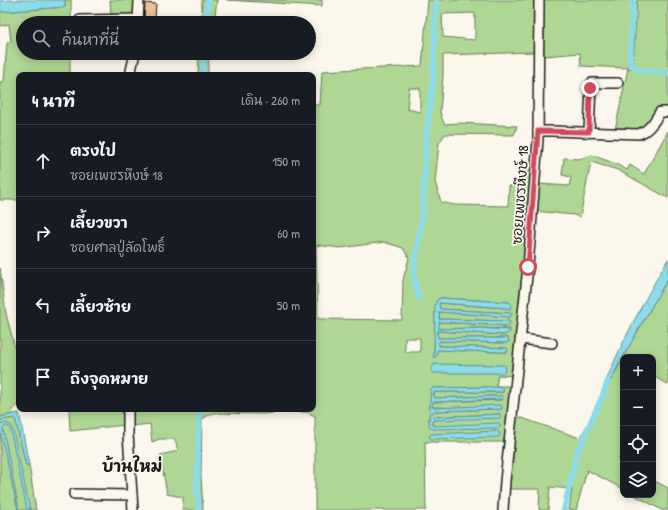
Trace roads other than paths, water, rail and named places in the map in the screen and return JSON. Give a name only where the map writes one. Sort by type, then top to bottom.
[{"type":"street","points":[[138,16],[139,0]]},
{"type":"street","name":"ซอยเพชรหึงษ์ 18","points":[[503,510],[528,267],[538,131],[539,0]]},
{"type":"street","points":[[131,72],[134,60]]},
{"type":"street","points":[[589,132],[590,85],[592,83],[618,82]]},
{"type":"street","points":[[538,131],[638,134],[644,133],[657,118],[660,112],[668,112]]},
{"type":"street","points":[[521,339],[552,343]]},
{"type":"street","points":[[128,412],[133,510]]},
{"type":"street","points":[[74,494],[132,495]]},
{"type":"water","points":[[65,0],[65,7],[0,12],[0,1]]},
{"type":"water","points":[[668,259],[668,278],[625,354],[620,354],[620,363],[606,389],[603,388],[617,355]]},
{"type":"water","points":[[441,298],[509,302],[511,305],[510,309],[439,303],[440,309],[512,314],[510,317],[439,312],[439,319],[509,321],[510,323],[508,326],[439,322],[439,329],[480,328],[510,330],[510,332],[505,335],[437,331],[438,338],[508,338],[509,342],[439,341],[439,346],[506,348],[508,349],[507,352],[437,350],[437,356],[434,358],[435,305],[437,300]]},
{"type":"water","points":[[434,364],[506,366],[504,373],[434,373],[431,370]]},
{"type":"water","points":[[491,387],[504,389],[503,392],[434,392],[434,398],[502,396],[503,399],[433,402],[432,407],[499,405],[502,409],[434,411],[432,413],[433,417],[500,414],[501,418],[433,420],[432,423],[434,426],[499,423],[501,426],[498,428],[430,428],[431,389]]},
{"type":"water","points":[[19,413],[29,465],[26,465],[15,418],[0,420],[0,417]]},
{"type":"water","points":[[6,423],[11,425],[13,430],[30,510],[27,510],[10,428],[5,426],[3,429],[18,510],[0,430],[0,425]]},
{"type":"water","points":[[498,431],[500,434],[499,437],[431,439],[429,436],[431,434]]},
{"type":"waterway","points":[[207,16],[208,0]]},
{"type":"waterway","points":[[419,297],[413,273],[422,218],[427,127],[433,82],[436,0]]},
{"type":"waterway","points":[[633,0],[631,63],[635,68],[644,71],[668,73]]},
{"type":"waterway","points":[[203,72],[204,60]]},
{"type":"waterway","points":[[564,510],[576,455],[608,381]]},
{"type":"waterway","points":[[199,412],[197,489],[199,510]]},
{"type":"district","name":"บ้านใหม่","points":[[132,466]]}]
